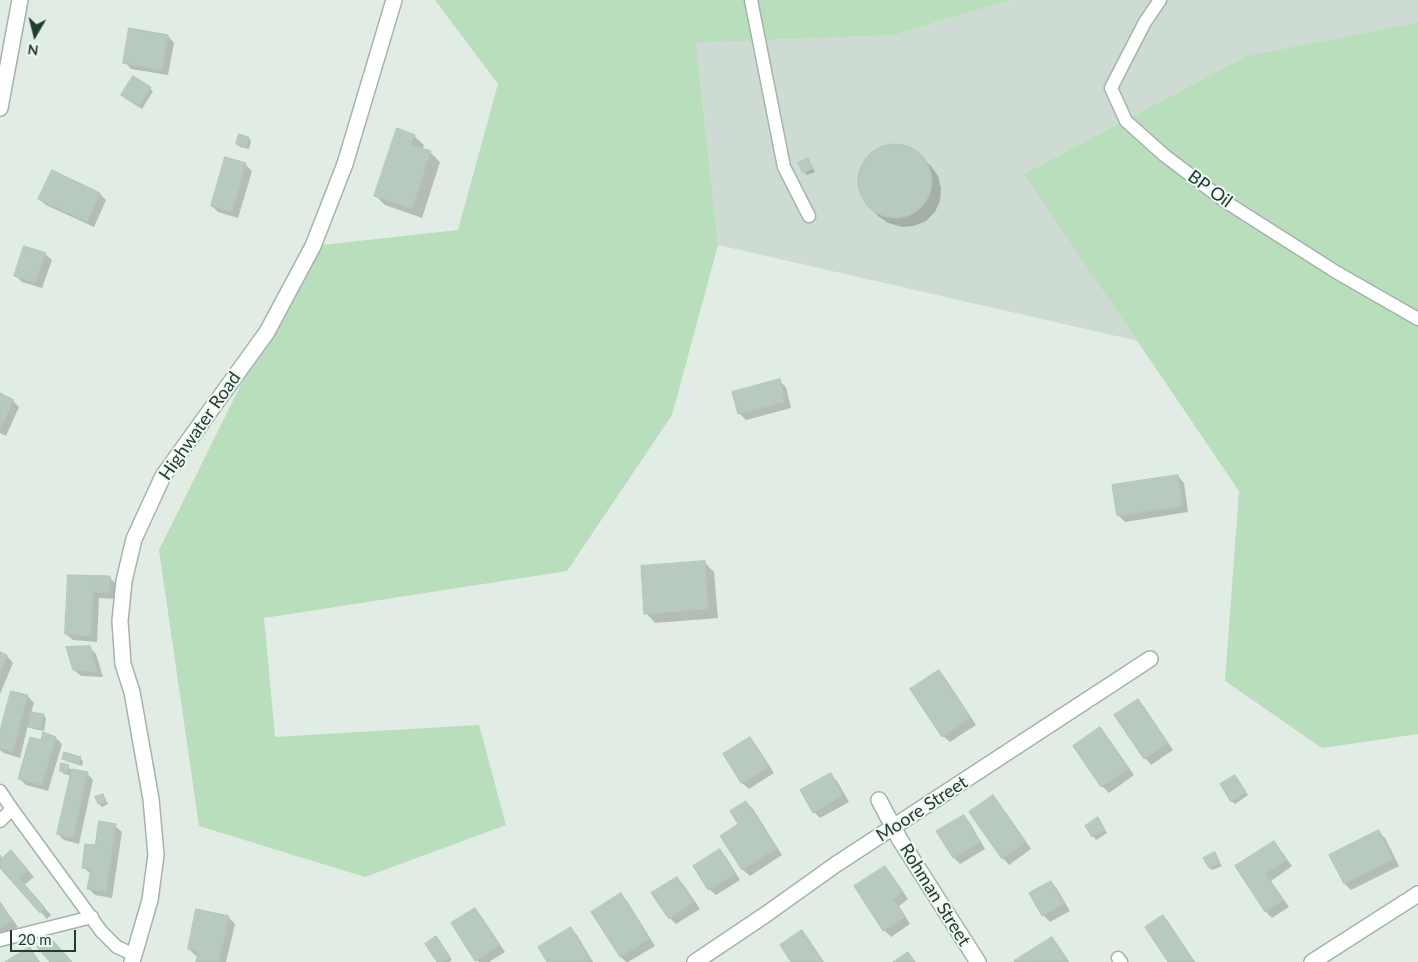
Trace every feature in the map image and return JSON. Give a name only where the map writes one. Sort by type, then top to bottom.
[{"type":"street","points":[[0,108],[20,0]]},
{"type":"street","name":"Highwater Road","points":[[133,958],[150,900],[156,855],[151,799],[132,692],[123,664],[120,620],[124,581],[134,539],[163,476],[267,332],[312,246],[345,164],[394,0]]},
{"type":"street","name":"Moore Street","points":[[695,962],[835,865],[1150,658]]},
{"type":"street","name":"Rohman Street","points":[[879,800],[900,840],[978,962]]},
{"type":"street","points":[[1312,962],[1418,894]]},
{"type":"lane","points":[[751,0],[784,167],[809,216]]},
{"type":"lane","name":"BP Oil","points":[[1160,0],[1145,22],[1111,88],[1126,121],[1164,155],[1226,202],[1336,272],[1418,319]]},
{"type":"lane","points":[[0,791],[102,931],[133,958]]},
{"type":"lane","points":[[0,820],[12,810]]},
{"type":"lane","points":[[0,940],[92,917]]},
{"type":"shaded area","points":[[1010,0],[1418,0],[1418,22],[1246,56],[1024,174],[1138,341],[718,245],[696,43],[894,35]]},
{"type":"green space","points":[[435,0],[1010,0],[894,35],[696,43],[718,245],[672,415],[567,571],[264,618],[275,737],[479,725],[506,825],[365,877],[199,826],[159,550],[267,332],[313,246],[458,230],[498,84]]},
{"type":"green space","points":[[1418,22],[1418,734],[1322,748],[1225,681],[1239,491],[1024,174],[1246,56]]},
{"type":"building","points":[[129,28],[168,35],[162,70],[123,63]]},
{"type":"building","points":[[133,76],[151,87],[139,107],[121,95]]},
{"type":"building","points":[[397,128],[415,135],[411,145],[431,151],[412,209],[374,196]]},
{"type":"building","points":[[239,134],[249,137],[246,147],[236,144]]},
{"type":"building","points":[[895,144],[916,150],[926,160],[932,181],[926,202],[916,212],[895,218],[874,212],[864,202],[858,181],[864,160],[874,150]]},
{"type":"building","points":[[225,157],[246,163],[232,212],[211,206]]},
{"type":"building","points":[[808,158],[813,169],[803,173],[798,163]]},
{"type":"building","points":[[52,170],[100,193],[87,222],[38,199]]},
{"type":"building","points":[[24,246],[46,253],[35,283],[14,276]]},
{"type":"building","points":[[780,379],[785,402],[738,414],[732,392]]},
{"type":"building","points":[[0,393],[14,400],[0,429]]},
{"type":"building","points":[[1178,475],[1183,506],[1117,516],[1112,485]]},
{"type":"building","points":[[705,561],[708,609],[644,614],[641,566]]},
{"type":"building","points":[[68,575],[110,576],[110,593],[93,592],[91,636],[65,634]]},
{"type":"building","points":[[90,646],[97,672],[73,670],[66,647]]},
{"type":"building","points":[[0,652],[7,655],[0,673]]},
{"type":"building","points":[[939,670],[971,718],[942,737],[910,689]]},
{"type":"building","points":[[11,691],[28,695],[13,752],[0,748],[0,731]]},
{"type":"building","points":[[1138,699],[1168,743],[1144,759],[1114,715]]},
{"type":"building","points":[[31,712],[44,714],[41,729],[28,727]]},
{"type":"building","points":[[1100,727],[1129,769],[1101,787],[1073,746]]},
{"type":"building","points":[[43,732],[56,737],[42,785],[18,779],[30,737],[41,740]]},
{"type":"building","points":[[750,737],[769,767],[741,783],[723,754]]},
{"type":"building","points":[[64,752],[81,757],[79,764],[62,759]]},
{"type":"building","points":[[61,763],[69,765],[67,773],[60,771]]},
{"type":"building","points":[[72,769],[88,772],[73,838],[57,834]]},
{"type":"building","points":[[831,773],[843,795],[813,813],[800,790]]},
{"type":"building","points":[[1235,775],[1246,792],[1231,802],[1220,784]]},
{"type":"building","points":[[103,794],[106,802],[98,804],[95,797]]},
{"type":"building","points":[[993,795],[1026,842],[1002,859],[969,812]]},
{"type":"building","points":[[746,801],[777,848],[742,870],[720,836],[738,824],[730,811]]},
{"type":"building","points":[[964,815],[980,842],[953,858],[936,831]]},
{"type":"building","points":[[1098,817],[1105,830],[1092,837],[1085,826]]},
{"type":"building","points":[[99,821],[116,824],[106,892],[87,889],[91,869],[82,868],[85,844],[95,845]]},
{"type":"building","points":[[1379,830],[1393,859],[1344,884],[1329,855]]},
{"type":"building","points":[[1274,841],[1287,860],[1265,874],[1283,900],[1265,912],[1235,866]]},
{"type":"building","points":[[720,849],[735,874],[708,890],[693,866]]},
{"type":"building","points":[[11,850],[28,870],[19,878],[45,908],[40,913],[0,868],[0,855],[2,858]]},
{"type":"building","points":[[1215,852],[1220,863],[1209,868],[1203,858]]},
{"type":"building","points":[[885,866],[903,892],[893,899],[905,917],[883,931],[854,886]]},
{"type":"building","points":[[677,877],[694,902],[669,919],[651,893]]},
{"type":"building","points":[[1051,881],[1064,904],[1042,916],[1029,893]]},
{"type":"building","points":[[621,893],[649,939],[620,957],[591,912]]},
{"type":"building","points":[[0,902],[12,920],[0,928]]},
{"type":"building","points":[[475,908],[500,945],[475,961],[451,923]]},
{"type":"building","points":[[196,909],[229,916],[219,962],[196,962],[198,951],[188,949]]},
{"type":"building","points":[[1163,915],[1194,962],[1168,962],[1145,927]]},
{"type":"building","points":[[571,927],[591,961],[547,962],[538,947]]},
{"type":"building","points":[[802,930],[823,962],[791,962],[780,945]]},
{"type":"building","points":[[49,936],[72,962],[50,962],[37,947]]},
{"type":"building","points":[[436,936],[450,957],[442,962],[437,962],[425,944]]},
{"type":"building","points":[[1052,937],[1068,961],[1014,961]]},
{"type":"building","points":[[30,947],[38,961],[5,962]]},
{"type":"building","points":[[908,952],[915,962],[893,962]]}]
